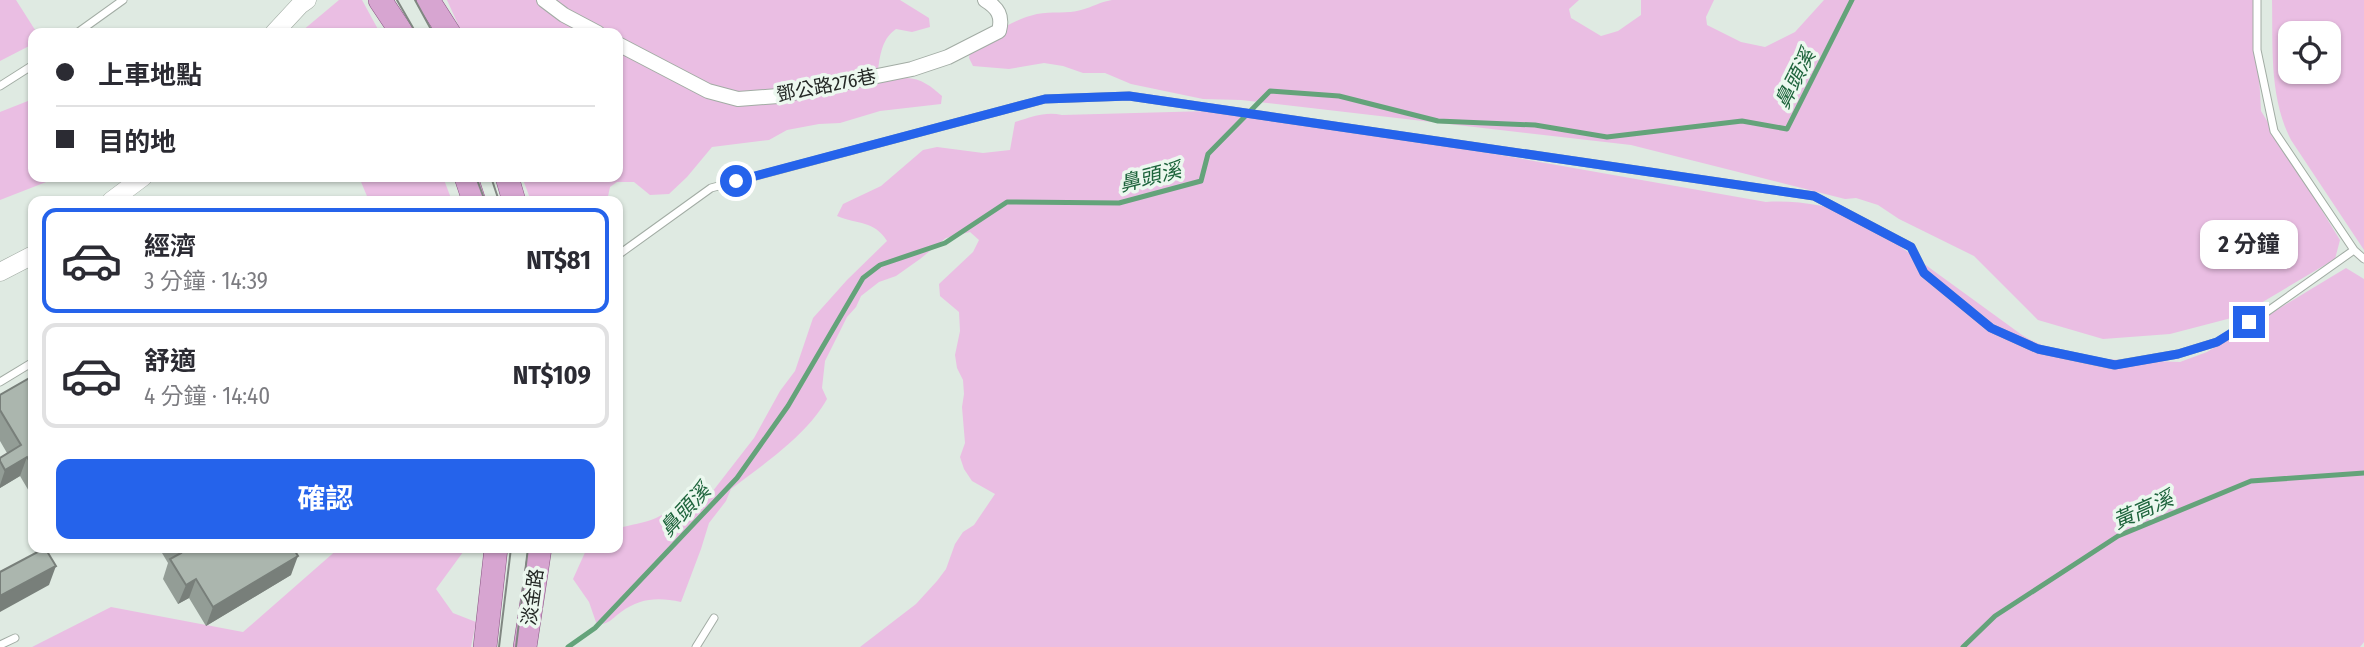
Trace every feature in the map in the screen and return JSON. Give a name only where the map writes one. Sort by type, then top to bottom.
[{"type":"main road","points":[[380,0],[399,28]]},
{"type":"main road","points":[[428,0],[446,28]]},
{"type":"main road","name":"淡金路","points":[[485,647],[495,553]]},
{"type":"main road","name":"淡金路","points":[[525,647],[539,553]]},
{"type":"street","points":[[279,28],[307,0]]},
{"type":"street","points":[[544,0],[589,28]]},
{"type":"street","name":"鄧公路276巷","points":[[623,47],[708,91],[738,99],[778,96],[912,69],[948,57],[999,31],[1002,22],[996,7],[985,0]]},
{"type":"street","points":[[118,196],[136,182]]},
{"type":"street","points":[[0,272],[28,258]]},
{"type":"lane","points":[[84,28],[124,0]]},
{"type":"lane","points":[[2257,0],[2257,50],[2274,131],[2354,250],[2364,259]]},
{"type":"lane","points":[[0,86],[28,68]]},
{"type":"lane","points":[[623,251],[711,188],[1045,99],[1129,96],[1814,196],[1911,247],[1924,273],[1991,328],[2038,349],[2115,365],[2178,354],[2217,342],[2266,313],[2354,250]]},
{"type":"lane","points":[[0,382],[28,365]]},
{"type":"lane","points":[[696,647],[714,618]]},
{"type":"lane","points":[[0,645],[15,638]]},
{"type":"shaded area","points":[[0,0],[16,0],[34,28],[28,28],[28,47],[0,61]]},
{"type":"shaded area","points":[[339,0],[362,0],[377,28],[306,28]]},
{"type":"shaded area","points":[[447,0],[900,0],[929,18],[930,27],[912,32],[896,29],[891,33],[882,50],[877,77],[921,81],[942,96],[941,104],[880,111],[840,123],[787,130],[769,140],[712,147],[669,194],[650,195],[634,182],[623,182],[623,28],[460,28]]},
{"type":"shaded area","points":[[1112,0],[1579,0],[1569,9],[1571,18],[1601,36],[1618,31],[1641,15],[1641,0],[1714,0],[1706,17],[1707,25],[1741,42],[1765,47],[1795,32],[1824,0],[2255,0],[2261,111],[2340,240],[2335,259],[2239,316],[2170,334],[2103,339],[2038,320],[1974,256],[1899,219],[1878,205],[1856,198],[1845,199],[1631,145],[1241,100],[1203,99],[1131,84],[1105,73],[1083,73],[1044,63],[1009,69],[973,66],[969,58],[970,51],[1019,20],[1042,13],[1076,11]]},
{"type":"shaded area","points":[[2272,0],[2364,0],[2364,250],[2291,140],[2279,107],[2274,72]]},
{"type":"shaded area","points":[[28,101],[28,182],[46,182],[0,200],[0,112]]},
{"type":"shaded area","points":[[1245,110],[1766,202],[1827,207],[1861,218],[2022,335],[2072,358],[2180,362],[2207,352],[2346,268],[2364,279],[2364,642],[2360,647],[860,647],[916,604],[937,581],[946,569],[955,544],[963,532],[974,525],[995,494],[972,481],[960,457],[965,443],[963,380],[955,355],[960,331],[959,312],[940,296],[939,284],[973,252],[979,240],[970,232],[946,238],[896,276],[879,282],[861,296],[825,361],[822,388],[827,399],[797,437],[731,489],[726,501],[709,523],[681,602],[665,599],[642,601],[628,607],[608,622],[597,625],[589,602],[573,579],[585,553],[623,553],[623,527],[652,520],[688,502],[709,496],[754,438],[780,391],[795,371],[813,318],[887,241],[871,226],[837,216],[843,204],[881,186],[923,150],[937,147],[983,153],[1010,150],[1015,122],[1038,115]]},
{"type":"shaded area","points":[[361,182],[445,182],[450,196],[367,196]]},
{"type":"shaded area","points":[[524,182],[617,182],[610,187],[608,196],[529,196]]},
{"type":"shaded area","points":[[333,553],[462,553],[436,589],[453,613],[476,622],[471,647],[32,647],[111,607],[243,632]]},
{"type":"building","points":[[28,379],[28,459],[5,470],[0,458],[21,445],[0,410],[0,395]]},
{"type":"building","points":[[36,553],[48,553],[56,566],[0,596],[0,572]]},
{"type":"building","points":[[181,553],[296,553],[298,556],[213,607],[196,579],[186,585],[170,559]]},
{"type":"waterway","name":"鼻頭溪","points":[[568,647],[595,628],[737,478],[788,406],[863,278],[880,265],[945,243],[1007,202],[1119,203],[1201,181],[1208,154],[1270,91],[1339,96],[1438,121],[1535,125],[1607,137],[1742,121],[1787,129],[1852,0]]},
{"type":"waterway","name":"黃高溪","points":[[1963,647],[1995,616],[2118,536],[2251,481],[2364,473]]},
{"type":"tram line","points":[[397,0],[413,28]]},
{"type":"tram line","points":[[415,0],[430,28]]},
{"type":"tram line","points":[[478,182],[483,196]]},
{"type":"tram line","points":[[493,182],[497,196]]},
{"type":"tram line","points":[[499,647],[510,553]]},
{"type":"tram line","points":[[516,647],[527,553]]},
{"type":"route","points":[[736,181],[1045,99],[1129,96],[1814,196],[1911,247],[1924,273],[1991,328],[2038,349],[2115,365],[2178,354],[2217,342],[2249,322]]}]
